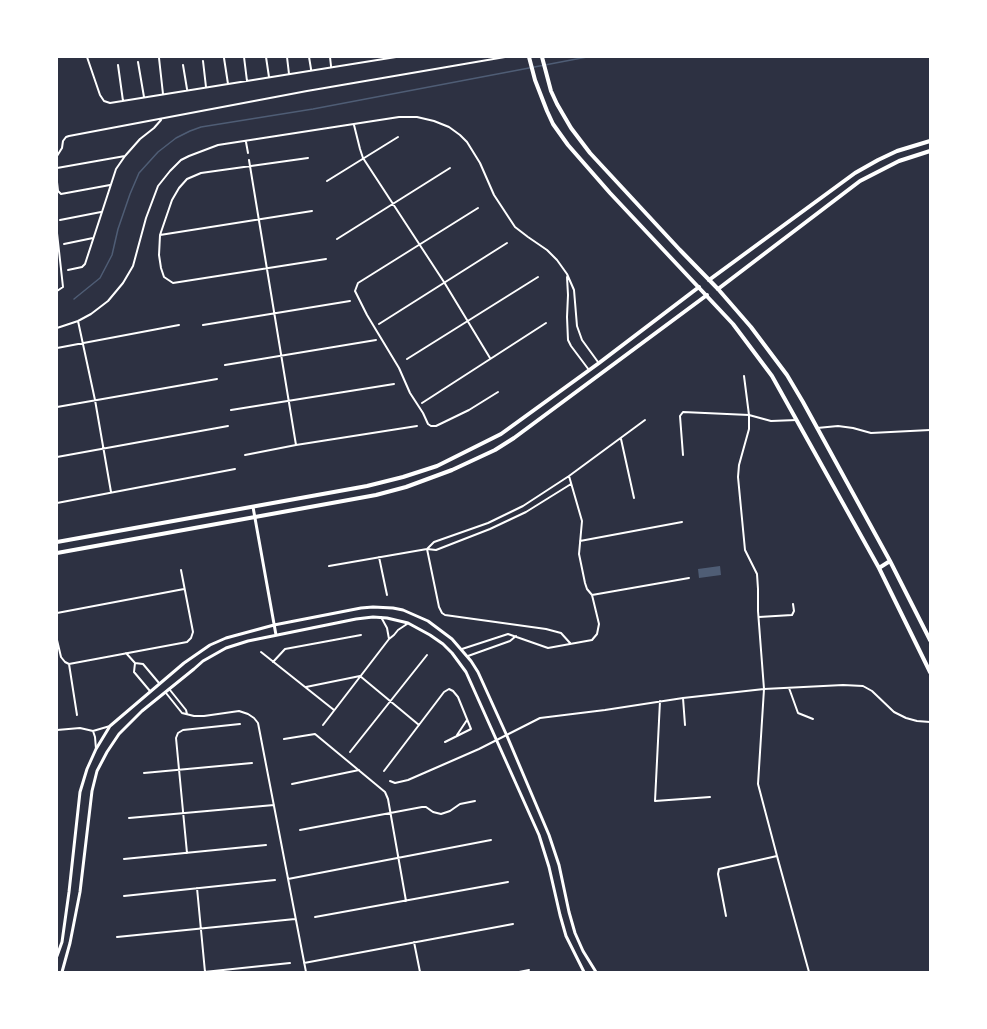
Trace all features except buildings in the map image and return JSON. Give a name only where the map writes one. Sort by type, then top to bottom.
[{"type":"main road","points":[[529,57],[547,111],[568,145],[610,193],[734,324],[772,376],[879,568],[930,672]]},
{"type":"main road","points":[[542,57],[556,104],[590,153],[718,289],[771,353],[800,397],[890,561],[930,640]]},
{"type":"main road","points":[[709,280],[855,173],[878,160],[930,141]]},
{"type":"main road","points":[[718,289],[860,181],[899,161],[930,151]]},
{"type":"main road","points":[[830,192],[836,200]]},
{"type":"main road","points":[[57,542],[367,486],[438,466],[501,434],[699,287]]},
{"type":"main road","points":[[57,553],[354,499],[399,489],[452,470],[495,450],[541,419],[707,295]]},
{"type":"main road","points":[[66,540],[69,550]]},
{"type":"main road","points":[[879,568],[890,561]]},
{"type":"street","points":[[87,57],[100,95],[104,101],[110,103],[396,57]]},
{"type":"street","points":[[224,57],[228,84]]},
{"type":"street","points":[[244,57],[247,81]]},
{"type":"street","points":[[266,57],[269,77]]},
{"type":"street","points":[[287,57],[289,74]]},
{"type":"street","points":[[309,57],[311,70]]},
{"type":"street","points":[[330,57],[331,67]]},
{"type":"street","points":[[351,57],[351,64]]},
{"type":"street","points":[[57,156],[66,137],[505,57]]},
{"type":"street","points":[[159,58],[164,94]]},
{"type":"street","points":[[203,61],[206,87]]},
{"type":"street","points":[[138,62],[144,97]]},
{"type":"street","points":[[118,65],[123,101]]},
{"type":"street","points":[[183,65],[187,90]]},
{"type":"street","points":[[57,328],[91,314],[108,301],[123,283],[133,266],[155,193],[163,178],[181,160],[218,145],[399,117],[417,117],[449,127],[460,135],[472,148],[494,195],[515,227],[557,260],[574,290],[579,334],[599,363]]},
{"type":"street","points":[[68,270],[82,267],[85,264],[116,169],[140,139],[160,120]]},
{"type":"street","points":[[354,124],[363,158],[444,282],[490,358]]},
{"type":"street","points":[[327,181],[398,137]]},
{"type":"street","points":[[246,142],[248,153]]},
{"type":"street","points":[[57,168],[125,156]]},
{"type":"street","points":[[308,158],[201,173],[187,179],[178,188],[172,200],[160,236],[161,268],[164,277],[173,284],[326,259]]},
{"type":"street","points":[[249,160],[296,446]]},
{"type":"street","points":[[337,239],[450,168]]},
{"type":"street","points":[[57,182],[61,194],[110,185]]},
{"type":"street","points":[[478,207],[358,283],[355,287],[355,294],[399,368],[428,424],[436,426],[469,410],[498,392]]},
{"type":"street","points":[[160,236],[312,211]]},
{"type":"street","points":[[60,220],[102,212]]},
{"type":"street","points":[[57,233],[63,287],[57,291]]},
{"type":"street","points":[[64,244],[93,238]]},
{"type":"street","points":[[379,324],[507,243]]},
{"type":"street","points":[[567,274],[568,340],[589,370]]},
{"type":"street","points":[[407,359],[538,277]]},
{"type":"street","points":[[203,325],[350,301]]},
{"type":"street","points":[[78,321],[105,449],[111,493]]},
{"type":"street","points":[[422,403],[546,323]]},
{"type":"street","points":[[57,348],[178,325]]},
{"type":"street","points":[[225,365],[376,340]]},
{"type":"street","points":[[744,376],[749,415],[738,477],[745,550],[757,574],[764,688],[758,784],[809,972]]},
{"type":"street","points":[[57,407],[217,379]]},
{"type":"street","points":[[231,410],[394,384]]},
{"type":"street","points":[[683,455],[680,416],[683,412],[749,415],[782,422],[798,420]]},
{"type":"street","points":[[427,549],[434,542],[488,523],[523,506],[569,476],[645,420]]},
{"type":"street","points":[[57,457],[228,426]]},
{"type":"street","points":[[245,455],[417,426]]},
{"type":"street","points":[[817,428],[838,426],[871,433],[930,430]]},
{"type":"street","points":[[620,438],[634,498]]},
{"type":"street","points":[[57,503],[236,469]]},
{"type":"street","points":[[462,649],[508,634],[548,648],[592,639],[597,634],[599,624],[592,595],[585,583],[579,554],[582,521],[569,476]]},
{"type":"street","points":[[329,566],[427,549],[436,550],[490,530],[526,512],[571,484]]},
{"type":"street","points":[[253,507],[276,635]]},
{"type":"street","points":[[580,541],[682,522]]},
{"type":"street","points":[[427,549],[439,607],[445,615],[546,629],[561,633],[571,644]]},
{"type":"street","points":[[379,557],[387,595]]},
{"type":"street","points":[[57,640],[61,657],[69,664],[187,642],[193,632],[181,570]]},
{"type":"street","points":[[592,595],[689,578]]},
{"type":"street","points":[[57,614],[184,589]]},
{"type":"street","points":[[758,617],[792,615],[793,604]]},
{"type":"street","points":[[57,956],[62,942],[67,908],[80,792],[96,749],[110,726],[159,683],[210,645],[226,638],[274,625],[373,607],[403,610],[428,621],[445,632],[462,649],[478,672],[549,835],[559,865],[575,933],[596,972]]},
{"type":"street","points":[[381,617],[387,628],[389,639]]},
{"type":"street","points":[[62,972],[77,909],[92,791],[97,771],[119,734],[142,711],[203,661],[226,648],[276,635],[356,619],[381,617],[408,623],[443,644],[459,661],[469,678],[542,844],[566,936],[584,972]]},
{"type":"street","points":[[323,725],[389,639],[408,623]]},
{"type":"street","points":[[273,662],[285,649],[361,635]]},
{"type":"street","points":[[468,656],[510,641],[516,636]]},
{"type":"street","points":[[261,652],[334,710]]},
{"type":"street","points":[[126,653],[135,663],[143,664],[159,683]]},
{"type":"street","points":[[350,752],[427,654]]},
{"type":"street","points":[[135,663],[135,672],[150,691]]},
{"type":"street","points":[[69,664],[77,715]]},
{"type":"street","points":[[306,687],[360,676]]},
{"type":"street","points":[[360,676],[419,725]]},
{"type":"street","points":[[390,782],[408,780],[497,741],[540,718],[764,688],[863,686],[872,690],[894,712],[906,718],[930,722]]},
{"type":"street","points":[[789,688],[798,713],[813,719]]},
{"type":"street","points":[[167,690],[187,714],[204,716],[239,711],[254,718],[260,729],[306,972]]},
{"type":"street","points":[[384,771],[444,692],[448,690],[453,691],[458,697],[471,729],[445,742]]},
{"type":"street","points":[[683,698],[685,725]]},
{"type":"street","points":[[660,701],[655,801],[710,797]]},
{"type":"street","points":[[456,737],[467,720]]},
{"type":"street","points":[[187,853],[176,738],[178,733],[183,730],[240,724]]},
{"type":"street","points":[[57,730],[80,728],[93,731],[110,726]]},
{"type":"street","points":[[93,731],[96,749]]},
{"type":"street","points":[[284,739],[315,734],[385,792],[406,901]]},
{"type":"street","points":[[144,773],[252,763]]},
{"type":"street","points":[[292,784],[359,770]]},
{"type":"street","points":[[300,830],[426,807],[441,814],[460,804],[475,801]]},
{"type":"street","points":[[129,818],[274,805]]},
{"type":"street","points":[[288,879],[491,840]]},
{"type":"street","points":[[124,859],[266,845]]},
{"type":"street","points":[[726,916],[719,869],[777,856]]},
{"type":"street","points":[[124,896],[276,880]]},
{"type":"street","points":[[315,917],[508,882]]},
{"type":"street","points":[[196,888],[205,972],[290,963]]},
{"type":"street","points":[[67,908],[77,909]]},
{"type":"street","points":[[117,938],[296,919]]},
{"type":"street","points":[[304,963],[513,924]]},
{"type":"street","points":[[414,942],[420,972]]},
{"type":"street","points":[[519,972],[529,970]]},
{"type":"water","points":[[720,566],[721,575],[699,578],[698,569]]},
{"type":"waterway","points":[[74,299],[100,278],[112,255],[118,229],[139,173],[158,152],[176,138],[190,131],[201,127],[313,109],[587,57]]}]
